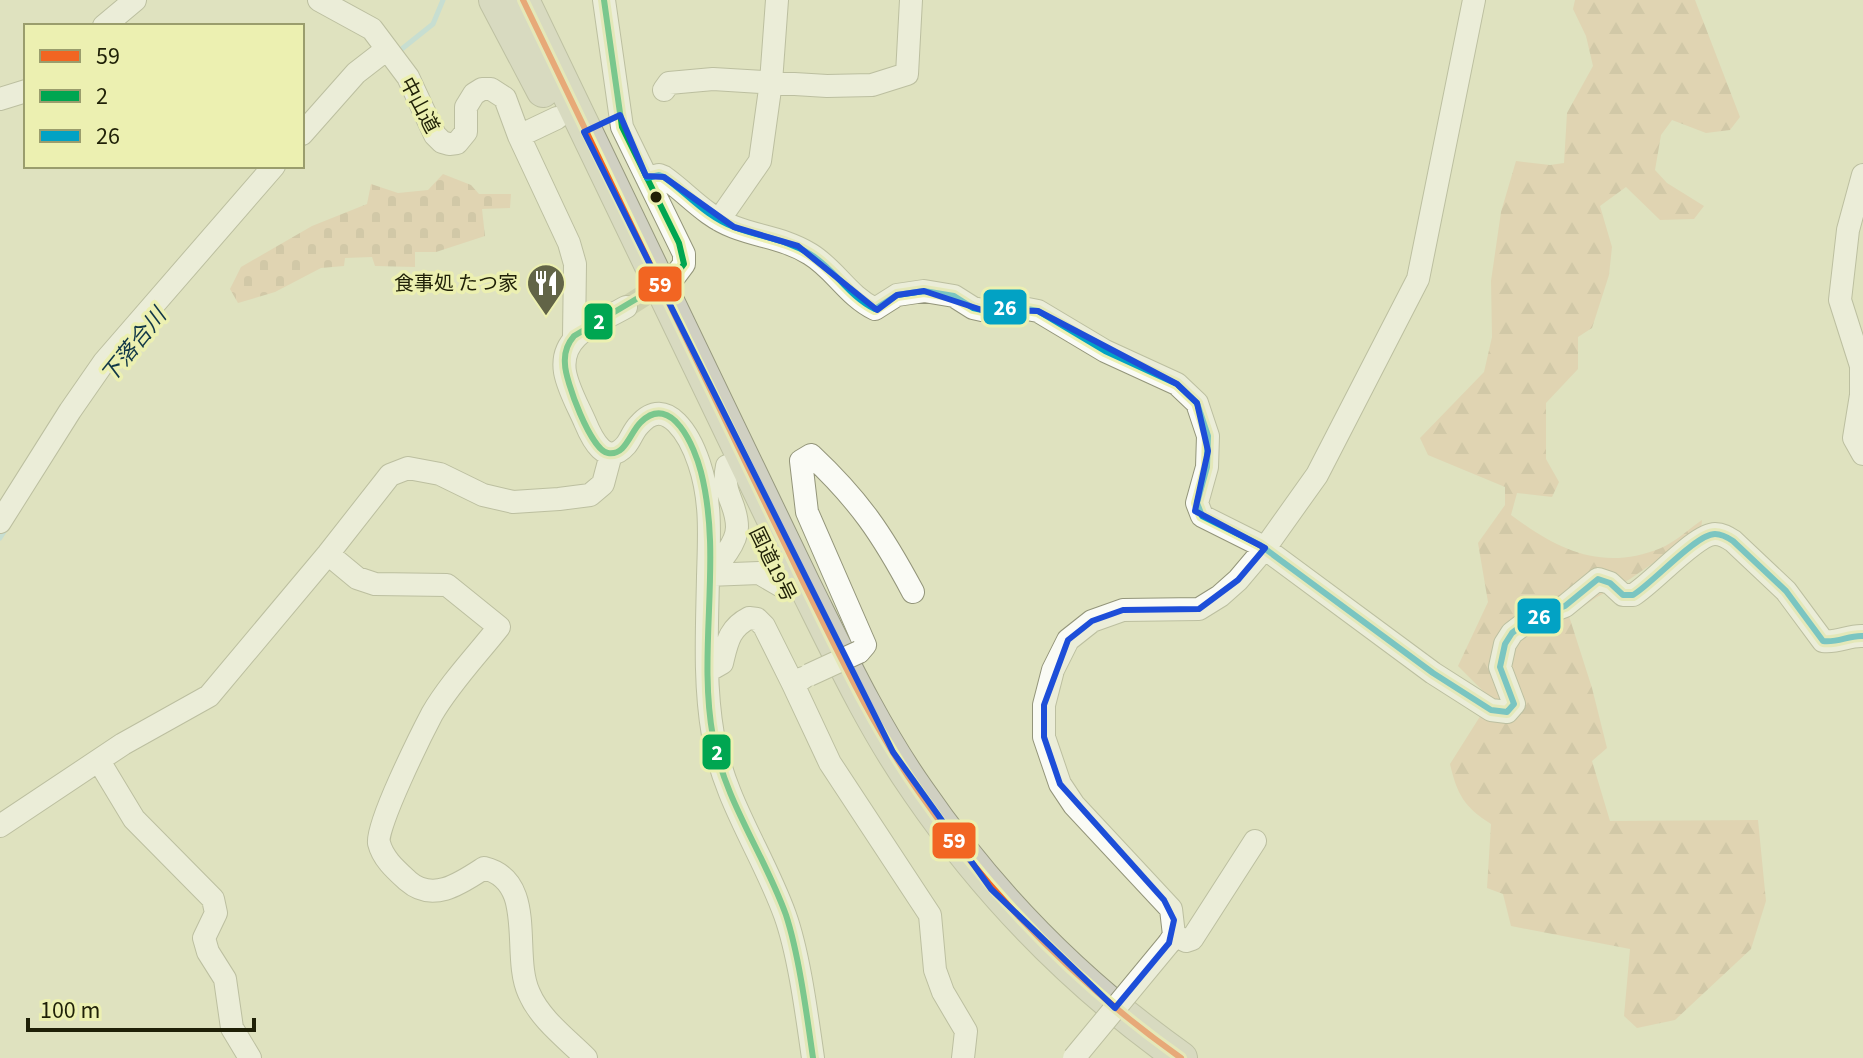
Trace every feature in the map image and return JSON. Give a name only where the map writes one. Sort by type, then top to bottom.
[{"type":"highway","name":"国道19号","points":[[495,0],[570,125],[848,671],[917,790],[991,889],[1029,929],[1097,993],[1181,1058]]},
{"type":"highway","name":"国道19号","points":[[523,0],[570,125],[783,587],[897,796],[952,871],[1032,960],[1089,1012],[1150,1058]]},
{"type":"street","points":[[106,24],[135,0]]},
{"type":"street","name":"中山道","points":[[319,0],[372,29],[408,77],[427,124],[442,142],[449,144],[462,139],[466,132],[469,99],[482,89],[491,89],[505,98],[519,136]]},
{"type":"street","points":[[604,0],[622,127],[684,254],[684,264],[675,276]]},
{"type":"street","points":[[719,220],[760,161],[771,82],[777,0]]},
{"type":"street","points":[[664,90],[669,83],[694,79],[827,86],[872,85],[907,74],[911,0]]},
{"type":"street","points":[[1074,1058],[1172,939],[1174,920],[1164,900],[1074,805],[1060,784],[1044,737],[1044,705],[1053,670],[1068,640],[1092,621],[1123,610],[1199,609],[1238,580],[1317,475],[1418,279],[1474,0]]},
{"type":"street","points":[[304,132],[356,73],[392,57]]},
{"type":"street","points":[[0,99],[24,92]]},
{"type":"street","points":[[574,336],[575,264],[569,243],[519,136],[620,115]]},
{"type":"street","points":[[0,522],[104,362],[272,168]]},
{"type":"street","points":[[1863,175],[1848,230],[1840,300],[1861,366],[1861,395],[1854,438],[1863,454]]},
{"type":"street","points":[[647,178],[664,177],[690,201],[734,227],[798,246],[828,268],[857,299],[875,309],[897,295],[924,291],[954,296],[982,310],[1012,306],[1038,311],[1105,351],[1177,384],[1197,403],[1208,436],[1207,467],[1197,503],[1198,511],[1208,520],[1265,548],[1433,673],[1491,710],[1507,712],[1514,704],[1500,667],[1505,644],[1520,626],[1565,606],[1598,579],[1610,583],[1623,595],[1633,595],[1710,534],[1724,535],[1733,541],[1786,591],[1823,641],[1863,636]]},
{"type":"street","points":[[611,454],[597,448],[569,386],[564,360],[566,348],[574,336],[626,307]]},
{"type":"street","points":[[0,826],[99,761],[209,696],[390,475],[408,468],[440,474],[483,495],[513,502],[590,495],[603,484],[611,454],[626,444],[635,428],[649,416],[667,416],[680,424],[699,461],[707,495],[710,528],[710,714],[723,775],[786,917],[813,1058]]},
{"type":"street","points":[[801,679],[859,652],[865,645],[807,512],[801,461],[811,455],[848,490],[885,538],[913,592]]},
{"type":"street","points":[[708,575],[734,539],[737,528],[734,509],[723,482],[727,466]]},
{"type":"street","points":[[328,554],[357,578],[375,584],[447,585],[499,627],[433,713],[381,821],[378,841],[390,865],[416,888],[434,892],[458,885],[484,868],[496,871],[512,886],[520,915],[521,965],[529,993],[543,1015],[586,1058]]},
{"type":"street","points":[[708,575],[759,573],[783,587]]},
{"type":"street","points":[[708,671],[722,663],[729,636],[735,627],[749,618],[757,619],[764,626],[801,679],[830,763],[930,915],[935,970],[943,992],[966,1031],[963,1058]]},
{"type":"street","points":[[99,761],[134,819],[213,899],[216,913],[204,938],[208,952],[225,979],[232,1028],[250,1058]]},
{"type":"street","points":[[1172,939],[1192,939],[1255,841]]},
{"type":"highlighted area","points":[[620,115],[646,176],[664,177],[734,227],[798,246],[877,310],[897,295],[924,291],[982,310],[1038,311],[1177,384],[1197,403],[1208,451],[1195,511],[1265,548],[1238,580],[1199,609],[1123,610],[1092,621],[1068,640],[1044,705],[1044,737],[1060,784],[1164,900],[1174,920],[1169,943],[1115,1008],[991,889],[893,752],[584,132]]},
{"type":"green space","points":[[1575,0],[1695,0],[1740,117],[1730,130],[1706,133],[1672,120],[1661,135],[1655,170],[1667,183],[1704,206],[1694,219],[1660,220],[1626,187],[1600,206],[1612,247],[1609,275],[1592,328],[1578,337],[1578,369],[1546,403],[1546,459],[1559,482],[1552,497],[1517,493],[1511,515],[1564,547],[1582,554],[1619,558],[1661,548],[1702,520],[1701,530],[1569,616],[1607,748],[1592,761],[1610,821],[1758,820],[1766,901],[1751,949],[1675,1020],[1637,1028],[1624,1016],[1630,949],[1511,926],[1503,894],[1487,888],[1491,824],[1463,799],[1450,764],[1491,699],[1458,666],[1488,602],[1478,543],[1505,505],[1505,487],[1428,455],[1420,438],[1484,372],[1492,337],[1491,281],[1501,212],[1516,161],[1550,165],[1564,163],[1567,113],[1593,66],[1586,36],[1573,9]]},
{"type":"green space","points":[[443,174],[471,185],[479,194],[511,194],[510,208],[482,209],[485,236],[436,252],[415,252],[415,267],[375,266],[372,257],[345,258],[344,266],[321,268],[275,292],[238,303],[230,289],[241,267],[312,226],[367,204],[371,184],[398,193],[428,190]]},
{"type":"waterway","name":"下落合川","points":[[398,52],[433,24],[443,0]]},
{"type":"waterway","name":"下落合川","points":[[0,538],[7,527]]},
{"type":"tunnel","points":[[626,307],[670,279]]},
{"type":"transit line","name":"59","points":[[523,0],[804,584],[886,742],[946,830],[1006,902],[1072,969],[1181,1058]]},
{"type":"transit line","name":"2","points":[[604,0],[622,127],[679,243],[684,264],[675,276],[574,336],[566,352],[566,372],[580,414],[601,449],[608,453],[619,451],[641,422],[652,415],[663,414],[680,427],[698,462],[710,537],[707,671],[713,737],[726,783],[777,892],[791,931],[813,1058]]},
{"type":"transit line","name":"26","points":[[647,178],[664,177],[705,211],[724,222],[810,254],[865,304],[875,309],[897,295],[924,291],[954,296],[982,310],[1012,306],[1038,311],[1105,351],[1177,384],[1197,403],[1208,436],[1207,467],[1197,503],[1202,516],[1260,545],[1433,673],[1491,710],[1507,712],[1514,704],[1500,667],[1505,644],[1512,633],[1529,620],[1565,606],[1598,579],[1610,583],[1623,595],[1633,595],[1686,550],[1715,534],[1733,541],[1786,591],[1823,641],[1863,636]]},
{"type":"place","name":"食事処 たつ家","points":[[546,317]]}]
